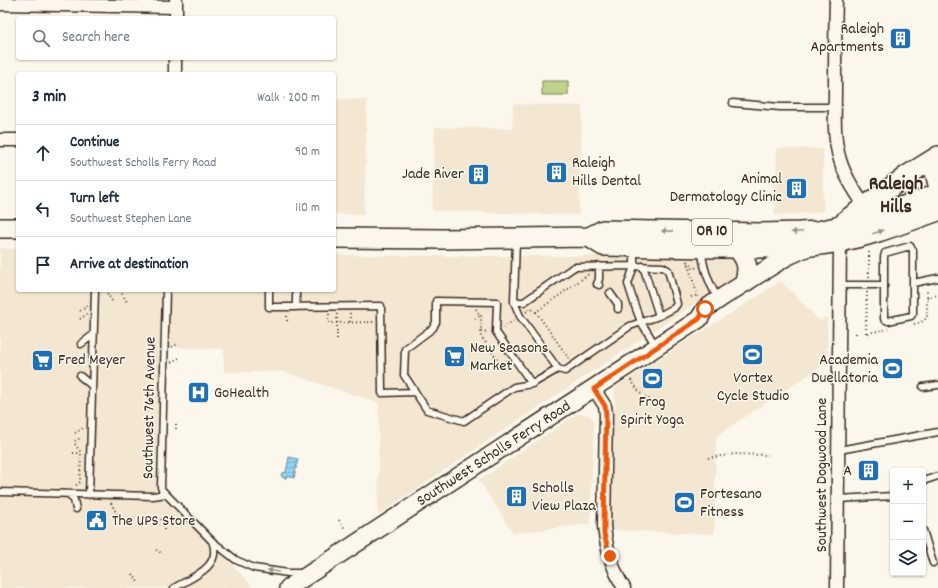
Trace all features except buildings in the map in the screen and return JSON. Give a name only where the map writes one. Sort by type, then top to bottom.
[{"type":"main road","name":"Southwest Scholls Ferry Road","points":[[288,588],[699,319],[705,309],[786,256],[838,235],[865,206],[909,174],[935,158]]},
{"type":"main road","points":[[935,158],[938,189]]},
{"type":"main road","name":"OR 10","points":[[838,235],[878,215],[938,194]]},
{"type":"main road","name":"OR 10","points":[[336,238],[443,239],[589,237],[603,230],[784,233],[818,231],[838,235],[875,233],[938,211]]},
{"type":"main road","points":[[0,228],[16,228]]},
{"type":"main road","name":"OR 10","points":[[589,237],[603,246],[702,248],[808,247]]},
{"type":"main road","name":"Southwest Scholls Ferry Road","points":[[699,319],[710,319],[801,256],[808,247]]},
{"type":"main road","points":[[737,248],[744,256],[747,264],[748,273],[746,282]]},
{"type":"street","points":[[836,0],[835,107],[836,136],[839,159],[847,178],[865,206]]},
{"type":"street","points":[[0,4],[176,8]]},
{"type":"street","points":[[175,60],[175,72]]},
{"type":"street","points":[[0,140],[16,140]]},
{"type":"street","name":"Southwest Dogwood Lane","points":[[837,588],[840,285],[838,235]]},
{"type":"street","points":[[594,389],[605,406],[606,414],[604,534],[619,581],[624,588]]},
{"type":"lane","points":[[733,103],[780,107],[835,107]]},
{"type":"lane","points":[[514,302],[524,302],[574,266],[643,266],[663,267],[668,270],[676,304],[674,308],[659,316],[630,326],[565,371],[558,369],[520,316],[514,302],[516,238]]},
{"type":"lane","points":[[634,246],[634,266],[628,284],[641,322],[657,347]]},
{"type":"lane","points":[[910,246],[913,250],[913,313],[911,316],[888,321],[884,319],[884,285],[885,253],[910,246]]},
{"type":"lane","points":[[702,248],[702,261],[710,286],[718,300]]},
{"type":"lane","points":[[599,266],[600,282]]},
{"type":"lane","points":[[643,266],[659,316]]},
{"type":"lane","points":[[913,283],[938,278]]},
{"type":"lane","points":[[840,285],[884,285]]},
{"type":"lane","points":[[89,495],[95,292]]},
{"type":"lane","name":"Southwest 76th Avenue","points":[[166,292],[162,490],[212,541],[236,560],[254,568],[288,573],[312,572]]},
{"type":"lane","points":[[269,292],[269,307],[381,306],[382,393],[415,392]]},
{"type":"lane","points":[[296,292],[296,307]]},
{"type":"lane","points":[[610,293],[618,304],[618,309]]},
{"type":"lane","points":[[532,384],[496,332],[497,302],[436,301],[436,322],[433,328],[405,349],[404,375],[427,410],[464,421],[514,387],[532,384],[558,369]]},
{"type":"lane","points":[[81,344],[93,335]]},
{"type":"lane","points":[[80,376],[92,386]]},
{"type":"lane","points":[[923,387],[938,385]]},
{"type":"lane","points":[[839,450],[938,432]]},
{"type":"lane","points":[[926,480],[938,476]]},
{"type":"lane","points":[[0,492],[153,496],[166,494]]},
{"type":"lane","points":[[69,494],[74,500],[76,509]]},
{"type":"lane","points":[[838,499],[890,496]]},
{"type":"lane","points":[[926,540],[933,562]]},
{"type":"lane","points":[[174,588],[205,570],[210,564],[215,552],[212,541]]},
{"type":"path","points":[[868,280],[869,250],[874,251]]},
{"type":"path","points":[[687,260],[698,296],[691,297]]},
{"type":"path","points":[[688,264],[691,263],[693,268],[698,267]]},
{"type":"path","points":[[536,312],[545,304],[592,272]]},
{"type":"path","points":[[911,324],[921,322],[927,318],[927,288],[932,287]]},
{"type":"path","points":[[866,333],[867,291]]},
{"type":"path","points":[[106,292],[112,301]]},
{"type":"path","points":[[121,292],[127,302]]},
{"type":"path","points":[[927,299],[938,295]]},
{"type":"path","points":[[471,302],[481,315],[480,336],[492,356],[502,367]]},
{"type":"path","points":[[80,311],[89,305]]},
{"type":"path","points":[[337,306],[337,342]]},
{"type":"path","points":[[481,331],[496,332],[531,308],[536,312],[542,323],[566,355]]},
{"type":"path","points":[[287,313],[287,321]]},
{"type":"path","points":[[329,313],[329,323],[381,322]]},
{"type":"path","points":[[80,319],[88,314]]},
{"type":"path","points":[[922,314],[927,314]]},
{"type":"path","points":[[475,319],[481,315]]},
{"type":"path","points":[[171,348],[179,343]]},
{"type":"path","points":[[170,363],[179,358]]},
{"type":"path","points":[[632,380],[641,394]]},
{"type":"path","points":[[645,397],[658,404]]},
{"type":"path","points":[[176,421],[176,429]]},
{"type":"path","points":[[75,433],[85,427]]},
{"type":"path","points":[[74,486],[80,482],[81,453],[75,443],[85,435]]},
{"type":"path","points":[[73,453],[81,453]]},
{"type":"path","points":[[708,458],[735,454],[768,455]]},
{"type":"path","points":[[112,503],[118,516]]},
{"type":"path","points":[[339,520],[345,529]]},
{"type":"path","points":[[156,550],[163,554]]},
{"type":"path","points":[[133,574],[138,582]]},
{"type":"shaded area","points":[[336,99],[367,100],[364,215],[336,214]]},
{"type":"shaded area","points":[[513,104],[582,106],[579,215],[432,211],[435,127],[512,129]]},
{"type":"shaded area","points":[[777,148],[823,149],[823,211],[775,215]]},
{"type":"shaded area","points":[[0,248],[16,249],[16,292],[163,292],[159,488],[253,587],[0,588]]},
{"type":"shaded area","points":[[336,255],[730,257],[735,259],[740,266],[738,275],[378,515],[379,403],[284,372],[224,372],[224,349],[169,347],[170,292],[336,292]]},
{"type":"shaded area","points":[[781,281],[820,321],[827,316],[828,362],[716,436],[714,534],[609,530],[615,387]]},
{"type":"shaded area","name":"Scholls View Plaza","points":[[578,414],[590,416],[594,422],[590,524],[513,533],[479,480]]},
{"type":"green space","points":[[542,81],[568,81],[568,95],[542,95]]},
{"type":"water","points":[[289,457],[298,459],[294,478],[288,476],[284,478],[281,474],[286,472]]},
{"type":"place","name":"Raleigh Apartments","points":[[900,38]]},
{"type":"place","name":"Raleigh Hills Dental","points":[[557,172]]},
{"type":"place","name":"Jade River","points":[[479,174]]},
{"type":"place","name":"Animal Dermatology Clinic","points":[[797,188]]},
{"type":"place","name":"Vortex Cycle Studio","points":[[753,355]]},
{"type":"place","name":"New Seasons Market","points":[[454,357]]},
{"type":"place","name":"Fred Meyer","points":[[42,360]]},
{"type":"place","name":"Academia Duellatoria","points":[[893,369]]},
{"type":"place","name":"Frog Spirit Yoga","points":[[652,379]]},
{"type":"place","name":"GoHealth","points":[[198,393]]},
{"type":"place","name":"A","points":[[868,471]]},
{"type":"place","name":"Scholls View Plaza","points":[[517,497]]},
{"type":"place","name":"Fortesano Fitness","points":[[685,503]]},
{"type":"place","name":"The UPS Store","points":[[97,521]]},
{"type":"district","name":"Raleigh Hills","points":[[896,196]]},
{"type":"route","points":[[610,556],[604,534],[606,414],[605,406],[594,389],[699,319],[705,309]]}]
